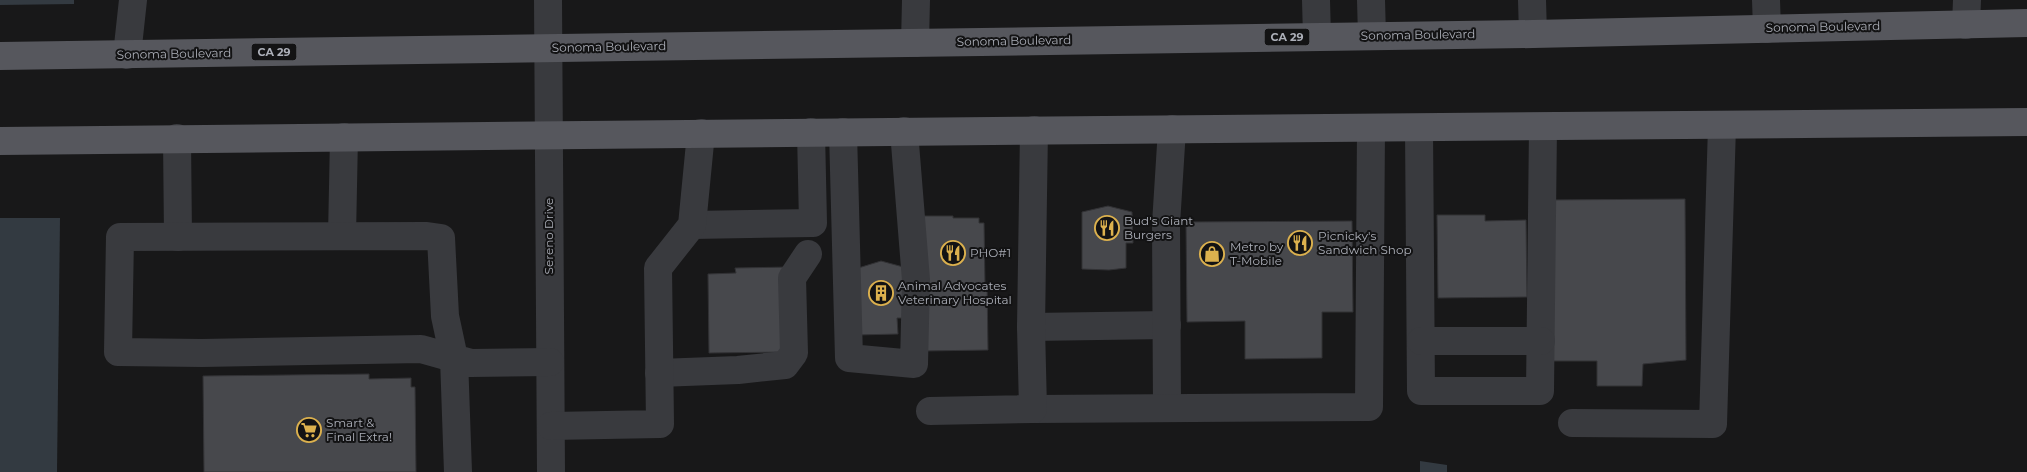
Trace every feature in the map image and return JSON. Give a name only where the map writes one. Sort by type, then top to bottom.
[{"type":"main road","name":"Sonoma Boulevard","points":[[0,56],[1532,34],[1767,28],[1966,12],[2027,23]]},
{"type":"main road","points":[[0,141],[549,134],[1419,129],[2027,122]]},
{"type":"street","points":[[127,54],[133,0]]},
{"type":"street","name":"Sereno Drive","points":[[548,0],[551,472]]},
{"type":"street","points":[[915,42],[916,0]]},
{"type":"street","points":[[1316,0],[1318,37]]},
{"type":"street","points":[[1371,0],[1372,36]]},
{"type":"street","points":[[1532,0],[1532,34]]},
{"type":"street","points":[[1766,0],[1767,28]]},
{"type":"street","points":[[1572,423],[1714,424],[1722,126]]},
{"type":"street","points":[[1419,129],[1421,391],[1540,391],[1543,127]]},
{"type":"street","points":[[1168,408],[1166,224],[1172,129]]},
{"type":"street","points":[[930,411],[1369,407],[1371,129]]},
{"type":"street","points":[[1033,409],[1031,327],[1034,130]]},
{"type":"street","points":[[843,132],[849,358],[914,364],[916,280],[904,131]]},
{"type":"street","points":[[692,225],[813,223],[811,132]]},
{"type":"street","points":[[551,426],[660,424],[658,268],[692,225],[701,133]]},
{"type":"street","points":[[342,236],[344,137]]},
{"type":"street","points":[[177,138],[178,237]]},
{"type":"street","points":[[458,472],[454,358],[445,316],[442,238],[427,236],[120,237],[118,352],[183,353],[421,349],[454,358],[471,363],[550,362]]},
{"type":"street","points":[[659,373],[738,370],[785,365],[794,353],[792,278],[808,254]]},
{"type":"street","points":[[1031,327],[1167,325]]},
{"type":"street","points":[[1420,341],[1540,341]]},
{"type":"shaded area","points":[[0,0],[74,0],[74,4],[0,5]]},
{"type":"shaded area","points":[[0,218],[60,218],[57,472],[0,472]]},
{"type":"shaded area","points":[[1420,461],[1447,465],[1447,472],[1420,472]]},
{"type":"building","points":[[1685,199],[1686,360],[1643,364],[1642,386],[1597,386],[1597,361],[1550,361],[1548,200]]},
{"type":"building","name":"Bud's Giant Burgers","points":[[1108,206],[1132,212],[1133,243],[1126,243],[1126,268],[1109,270],[1082,269],[1082,212]]},
{"type":"building","points":[[1437,215],[1485,215],[1485,221],[1526,220],[1527,297],[1438,298]]},
{"type":"building","name":"PHO#1","points":[[921,216],[979,218],[979,223],[984,223],[988,350],[923,351]]},
{"type":"building","points":[[1352,221],[1353,312],[1322,312],[1322,358],[1245,359],[1245,321],[1187,322],[1186,222]]},
{"type":"building","name":"Animal Advocates Veterinary Hospital","points":[[881,261],[907,268],[908,318],[897,318],[898,334],[856,335],[855,269]]},
{"type":"building","points":[[790,267],[786,352],[709,353],[708,274],[736,273],[735,268]]},
{"type":"building","name":"Smart & Final Extra!","points":[[369,374],[369,379],[411,378],[411,387],[415,387],[416,472],[204,472],[203,376]]},
{"type":"place","name":"Bud's Giant Burgers","points":[[1107,228]]},
{"type":"place","name":"Picnicky's Sandwich Shop","points":[[1300,243]]},
{"type":"place","name":"PHO#1","points":[[953,253]]},
{"type":"place","name":"Metro by T-Mobile","points":[[1212,254]]},
{"type":"place","name":"Animal Advocates Veterinary Hospital","points":[[881,293]]},
{"type":"place","name":"Smart & Final Extra!","points":[[309,430]]}]
